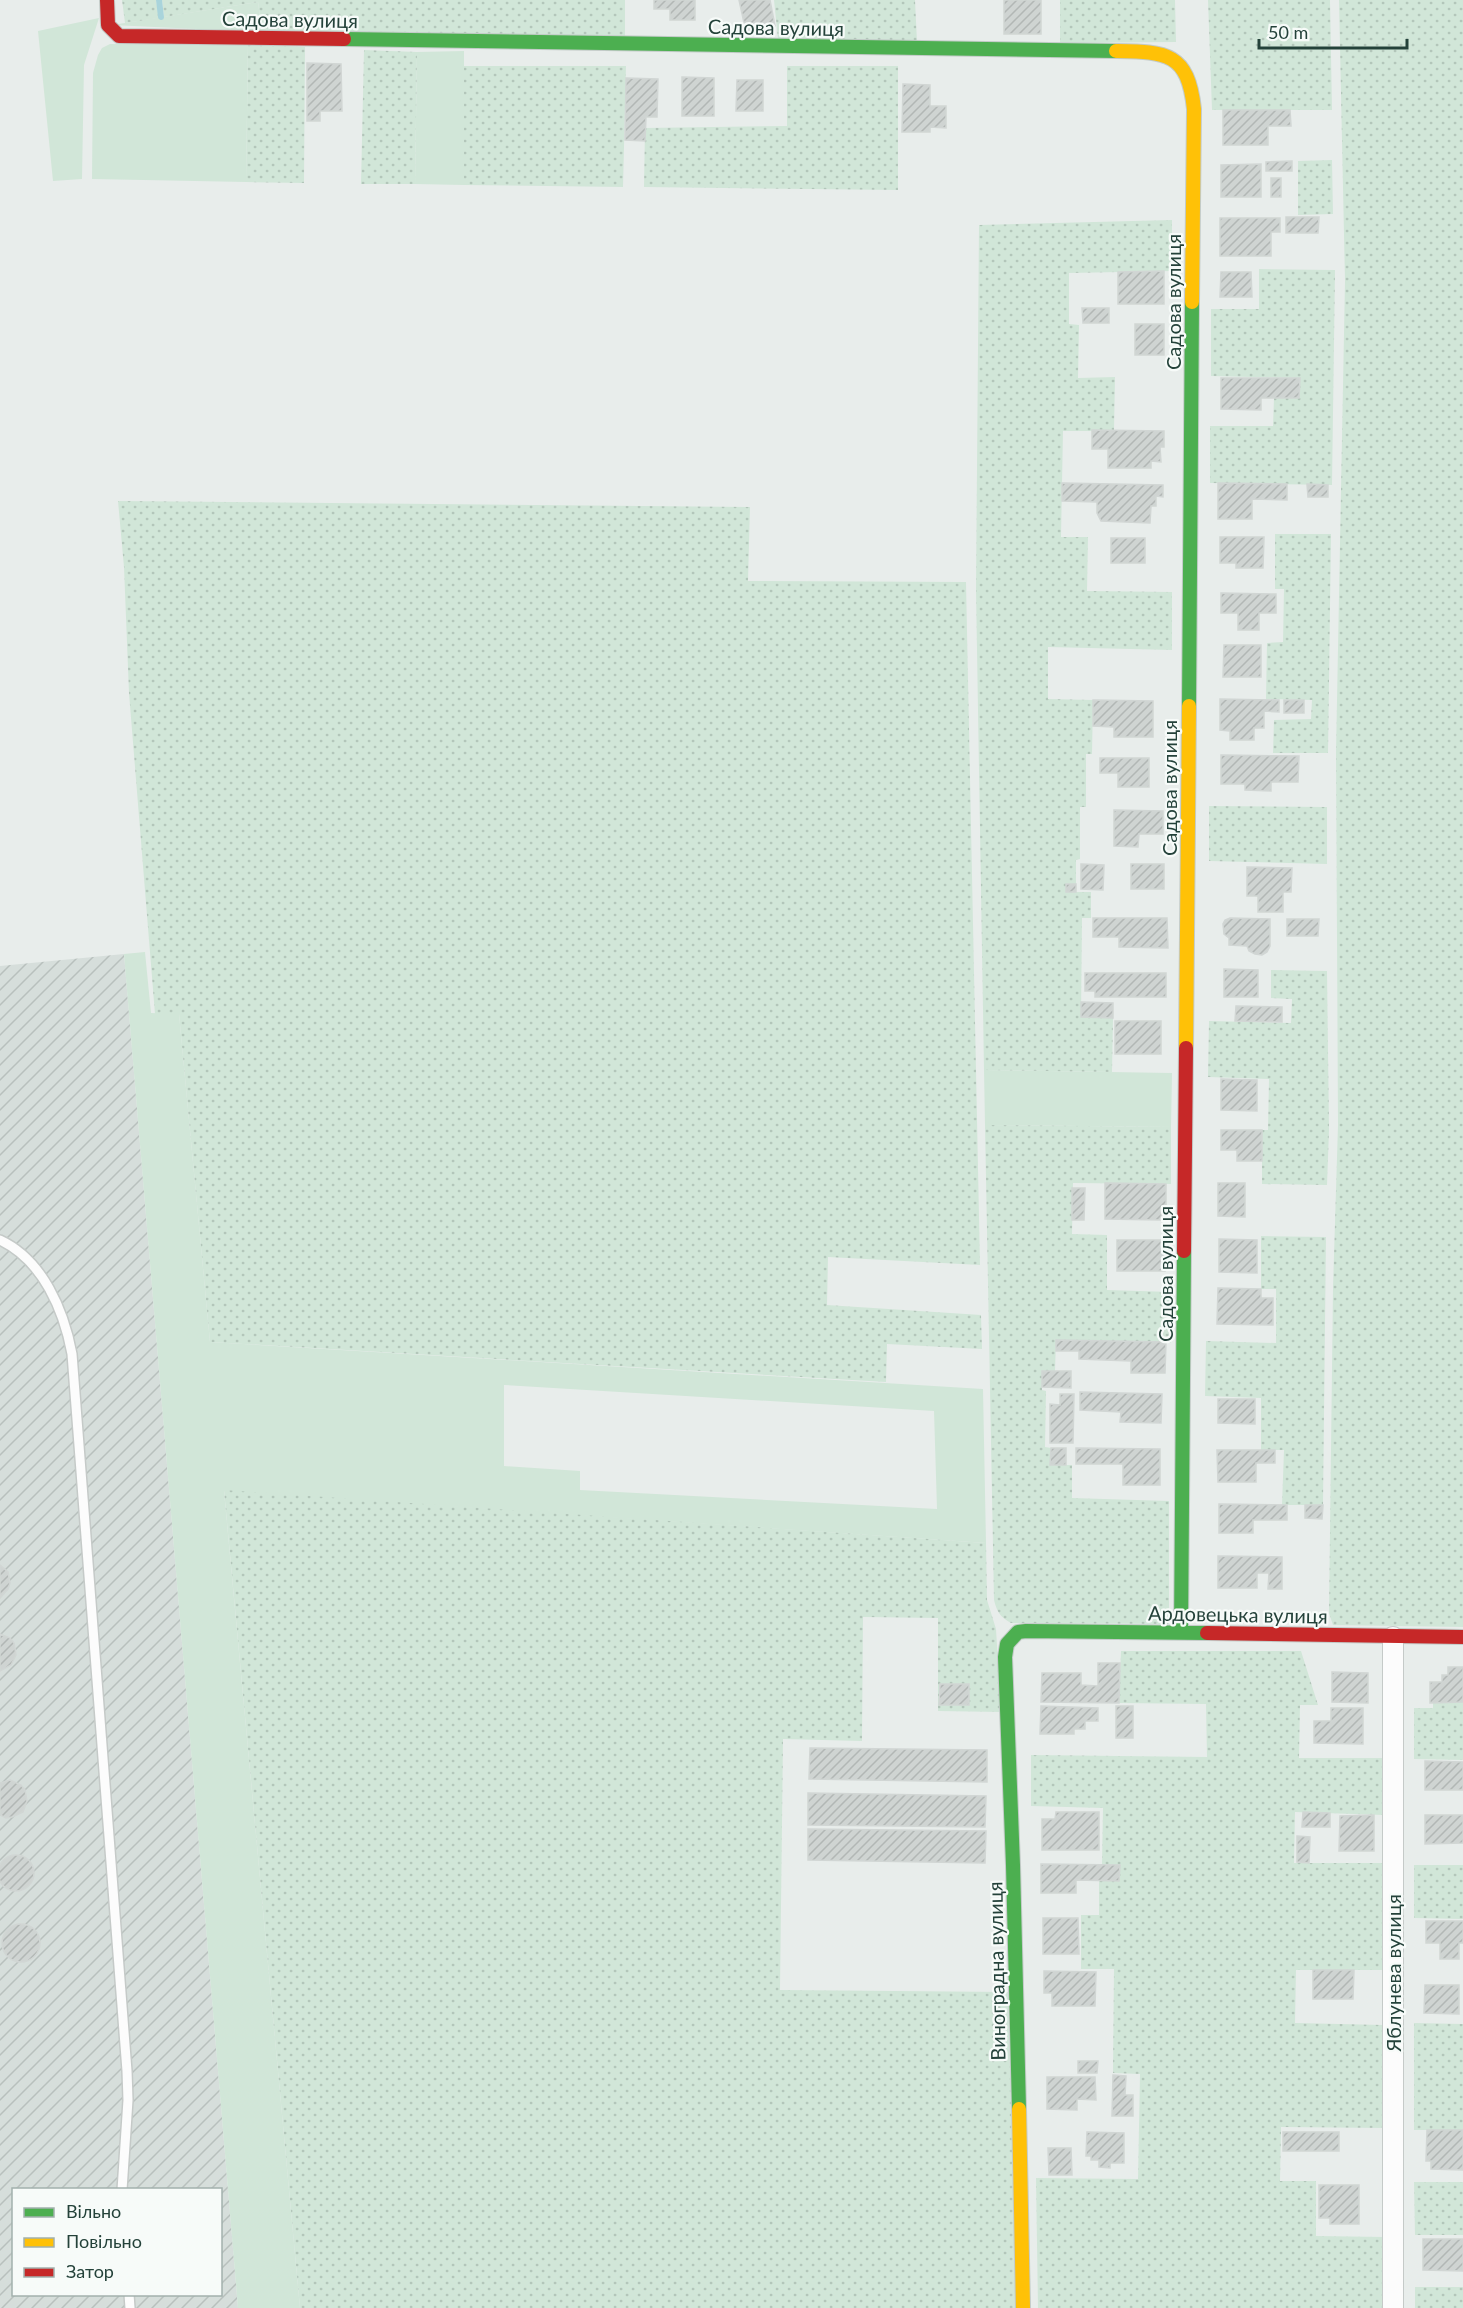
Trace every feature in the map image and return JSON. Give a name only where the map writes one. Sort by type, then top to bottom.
[{"type":"street","name":"Садова вулиця","points":[[107,0],[108,26],[113,33],[119,36],[1153,52],[1170,57],[1185,70],[1192,89],[1194,121],[1181,1632]]},
{"type":"street","name":"Ардовецька вулиця","points":[[1013,1635],[1026,1631],[1463,1637]]},
{"type":"street","name":"Виноградна вулиця","points":[[1013,1635],[1007,1644],[1005,1657],[1013,1854],[1023,2308]]},
{"type":"street","name":"Яблунева вулиця","points":[[1393,1637],[1393,2308]]},
{"type":"lane","points":[[0,1240],[9,1244],[26,1259],[42,1278],[57,1302],[67,1326],[72,1354],[127,2071],[128,2100],[122,2188]]},
{"type":"shaded area","points":[[124,954],[238,2308],[0,2308],[0,966]]},
{"type":"green space","points":[[122,0],[156,0],[159,18],[125,23]]},
{"type":"green space","points":[[162,0],[625,0],[625,36],[262,32],[258,2],[164,17]]},
{"type":"green space","points":[[774,0],[915,0],[917,42],[778,39]]},
{"type":"green space","points":[[1060,0],[1175,0],[1176,42],[1060,43]]},
{"type":"green space","points":[[1208,0],[1330,0],[1332,110],[1212,110]]},
{"type":"green space","points":[[1339,0],[1463,0],[1463,1627],[1333,1625],[1329,1613],[1333,1288],[1338,1125],[1336,753],[1345,281]]},
{"type":"green space","points":[[258,2],[262,32],[112,25]]},
{"type":"green space","points":[[99,18],[84,65],[82,179],[53,181],[38,31]]},
{"type":"green space","points":[[110,44],[248,44],[246,182],[92,179],[93,73],[102,48]]},
{"type":"green space","points":[[248,44],[305,47],[304,183],[246,182]]},
{"type":"green space","points":[[364,50],[417,52],[415,184],[361,184]]},
{"type":"green space","points":[[464,51],[464,185],[415,184],[417,52]]},
{"type":"green space","points":[[464,66],[626,66],[623,187],[464,185]]},
{"type":"green space","points":[[787,66],[898,66],[898,190],[644,187],[645,128],[787,126]]},
{"type":"green space","points":[[1332,160],[1333,214],[1298,215],[1298,161]]},
{"type":"green space","points":[[1172,220],[1172,271],[1069,273],[1069,324],[1079,325],[1078,378],[1115,377],[1114,431],[1063,431],[1061,537],[1088,537],[1087,591],[1172,592],[1172,650],[1048,647],[1048,699],[1093,700],[1092,754],[1086,754],[1086,807],[1080,807],[1080,859],[1076,860],[1076,884],[1066,884],[1066,892],[1091,892],[1091,918],[1082,918],[1081,1017],[1113,1018],[1112,1072],[984,1070],[976,590],[979,225]]},
{"type":"green space","points":[[1259,269],[1335,270],[1332,485],[1210,483],[1210,426],[1273,426],[1274,398],[1299,398],[1299,378],[1211,376],[1211,309],[1259,309]]},
{"type":"green space","points":[[118,501],[750,507],[748,581],[966,582],[980,1265],[828,1257],[827,1305],[981,1315],[982,1349],[887,1344],[886,1382],[210,1342],[179,1014],[155,1014],[129,693],[124,567]]},
{"type":"green space","points":[[1275,534],[1331,534],[1328,753],[1273,753],[1274,720],[1311,719],[1312,700],[1266,699],[1267,643],[1283,642],[1284,589],[1275,589]]},
{"type":"green space","points":[[1209,806],[1327,807],[1327,864],[1209,861]]},
{"type":"green space","points":[[145,952],[151,1013],[179,1014],[210,1342],[983,1389],[986,1543],[224,1491],[300,2308],[238,2308],[124,954]],"holes":[[[504,1385],[934,1411],[937,1509],[580,1490],[580,1471],[504,1466]]]},
{"type":"green space","points":[[1271,970],[1327,971],[1329,1130],[1327,1185],[1262,1184],[1262,1130],[1268,1130],[1269,1079],[1208,1077],[1209,1021],[1291,1023],[1292,999],[1271,998]]},
{"type":"green space","points":[[984,1070],[1172,1073],[1171,1127],[985,1125]]},
{"type":"green space","points":[[985,1125],[1171,1127],[1171,1184],[1073,1183],[1072,1234],[1107,1235],[1107,1290],[1171,1292],[1171,1343],[1056,1340],[1055,1371],[1042,1371],[1042,1390],[1046,1391],[1045,1447],[1051,1448],[1051,1465],[1072,1465],[1072,1498],[1169,1501],[1169,1624],[1011,1623],[996,1608],[994,1600]]},
{"type":"green space","points":[[1261,1236],[1326,1237],[1323,1505],[1282,1505],[1284,1450],[1261,1450],[1261,1398],[1205,1396],[1206,1341],[1276,1343],[1276,1289],[1261,1289]]},
{"type":"green space","points":[[224,1490],[986,1543],[987,1600],[996,1629],[1001,1712],[938,1711],[938,1618],[863,1617],[862,1741],[783,1739],[780,1990],[1008,1992],[1016,2308],[300,2308]]},
{"type":"green space","points":[[1121,1651],[1301,1651],[1318,1705],[1300,1705],[1299,1758],[1383,1758],[1383,1815],[1295,1812],[1294,1863],[1383,1863],[1384,1970],[1296,1970],[1295,2023],[1384,2025],[1384,2128],[1281,2127],[1280,2181],[1316,2181],[1316,2236],[1385,2237],[1385,2308],[1038,2308],[1036,2178],[1138,2179],[1140,2074],[1113,2073],[1114,1969],[1081,1969],[1081,1915],[1099,1915],[1099,1881],[1119,1880],[1119,1865],[1102,1865],[1103,1808],[1031,1806],[1031,1755],[1207,1757],[1206,1704],[1119,1703]]},
{"type":"green space","points":[[1463,1702],[1463,1760],[1414,1759],[1414,1708],[1433,1708],[1433,1703]]},
{"type":"green space","points":[[1414,1865],[1463,1865],[1463,1919],[1414,1918]]},
{"type":"green space","points":[[1414,2023],[1463,2024],[1463,2130],[1414,2130]]},
{"type":"green space","points":[[1414,2182],[1463,2182],[1463,2235],[1415,2235]]},
{"type":"green space","points":[[1415,2287],[1463,2287],[1463,2308],[1415,2308]]},
{"type":"building","points":[[654,0],[695,0],[695,20],[670,20],[670,9],[654,9]]},
{"type":"building","points":[[739,0],[770,0],[775,26],[746,32]]},
{"type":"building","points":[[1004,0],[1041,0],[1041,34],[1004,34]]},
{"type":"building","points":[[307,63],[341,64],[342,111],[320,111],[320,121],[307,121]]},
{"type":"building","points":[[682,77],[714,78],[714,116],[682,116]]},
{"type":"building","points":[[626,78],[658,79],[657,117],[646,117],[645,141],[625,140]]},
{"type":"building","points":[[737,80],[763,80],[763,111],[736,111]]},
{"type":"building","points":[[903,84],[930,85],[930,106],[946,106],[946,128],[930,127],[930,132],[902,132]]},
{"type":"building","points":[[1223,110],[1290,110],[1291,126],[1268,126],[1268,145],[1223,145]]},
{"type":"building","points":[[1292,161],[1292,171],[1266,171],[1266,162]]},
{"type":"building","points":[[1261,164],[1261,197],[1221,197],[1221,165]]},
{"type":"building","points":[[1271,178],[1281,178],[1281,197],[1271,197]]},
{"type":"building","points":[[1286,217],[1319,217],[1318,233],[1286,233]]},
{"type":"building","points":[[1220,218],[1280,218],[1280,232],[1271,232],[1271,256],[1220,256]]},
{"type":"building","points":[[1164,271],[1164,304],[1118,304],[1118,272]]},
{"type":"building","points":[[1221,272],[1251,272],[1252,297],[1220,297]]},
{"type":"building","points":[[1082,308],[1109,308],[1109,323],[1083,323]]},
{"type":"building","points":[[1135,324],[1164,324],[1164,355],[1135,355]]},
{"type":"building","points":[[1221,378],[1300,378],[1299,398],[1261,398],[1261,410],[1221,409]]},
{"type":"building","points":[[1092,430],[1164,431],[1164,447],[1160,447],[1161,462],[1151,461],[1151,468],[1108,468],[1108,449],[1092,449]]},
{"type":"building","points":[[1062,483],[1163,485],[1163,497],[1156,496],[1156,506],[1151,506],[1150,523],[1101,521],[1097,513],[1097,502],[1062,501]]},
{"type":"building","points":[[1218,483],[1287,484],[1287,500],[1252,499],[1252,519],[1218,519]]},
{"type":"building","points":[[1307,484],[1328,485],[1328,497],[1308,497]]},
{"type":"building","points":[[1220,537],[1264,537],[1263,568],[1236,568],[1236,563],[1220,563]]},
{"type":"building","points":[[1111,538],[1145,538],[1145,563],[1111,563]]},
{"type":"building","points":[[1221,593],[1276,594],[1276,613],[1259,613],[1259,630],[1238,630],[1238,613],[1221,613]]},
{"type":"building","points":[[1224,645],[1261,645],[1261,677],[1223,677]]},
{"type":"building","points":[[1220,699],[1279,700],[1279,712],[1264,711],[1264,728],[1254,728],[1254,740],[1230,740],[1230,731],[1220,730]]},
{"type":"building","points":[[1093,700],[1153,701],[1153,737],[1114,737],[1114,727],[1093,726]]},
{"type":"building","points":[[1284,700],[1304,700],[1304,713],[1284,713]]},
{"type":"building","points":[[1221,755],[1299,756],[1298,782],[1271,782],[1271,791],[1245,790],[1245,784],[1221,784]]},
{"type":"building","points":[[1100,758],[1149,758],[1149,787],[1118,787],[1118,773],[1100,773]]},
{"type":"building","points":[[1114,810],[1163,811],[1163,834],[1139,834],[1138,847],[1114,846]]},
{"type":"building","points":[[1081,864],[1104,865],[1103,890],[1081,889]]},
{"type":"building","points":[[1131,864],[1164,864],[1164,889],[1131,889]]},
{"type":"building","points":[[1247,867],[1292,868],[1291,892],[1283,892],[1283,912],[1258,912],[1258,896],[1247,896]]},
{"type":"building","points":[[1066,884],[1076,884],[1076,892],[1066,892]]},
{"type":"building","points":[[1093,918],[1167,918],[1168,948],[1119,947],[1119,937],[1093,937]]},
{"type":"building","points":[[1230,918],[1270,919],[1270,946],[1267,952],[1262,955],[1255,954],[1249,951],[1247,946],[1229,945],[1229,938],[1224,934],[1223,924]]},
{"type":"building","points":[[1287,919],[1319,919],[1318,936],[1287,936]]},
{"type":"building","points":[[1224,969],[1258,970],[1258,997],[1224,997]]},
{"type":"building","points":[[1085,973],[1166,973],[1166,997],[1095,997],[1095,991],[1085,991]]},
{"type":"building","points":[[1081,1002],[1113,1003],[1113,1018],[1081,1017]]},
{"type":"building","points":[[1236,1006],[1282,1007],[1282,1022],[1235,1021]]},
{"type":"building","points":[[1115,1021],[1161,1021],[1161,1054],[1115,1054]]},
{"type":"building","points":[[1221,1079],[1257,1080],[1257,1111],[1221,1110]]},
{"type":"building","points":[[1221,1130],[1262,1130],[1262,1161],[1237,1161],[1237,1150],[1221,1150]]},
{"type":"building","points":[[1105,1183],[1166,1184],[1166,1209],[1162,1209],[1161,1220],[1105,1219]]},
{"type":"building","points":[[1218,1183],[1245,1183],[1245,1217],[1218,1216]]},
{"type":"building","points":[[1072,1188],[1085,1188],[1084,1220],[1072,1220]]},
{"type":"building","points":[[1219,1239],[1257,1240],[1257,1273],[1219,1272]]},
{"type":"building","points":[[1117,1240],[1165,1240],[1165,1271],[1117,1271]]},
{"type":"building","points":[[1218,1288],[1261,1289],[1261,1298],[1273,1298],[1273,1325],[1217,1324]]},
{"type":"building","points":[[1056,1340],[1166,1342],[1165,1373],[1131,1373],[1131,1361],[1079,1359],[1079,1351],[1056,1351]]},
{"type":"building","points":[[1042,1371],[1071,1371],[1071,1388],[1042,1387]]},
{"type":"building","points":[[1080,1392],[1162,1394],[1161,1423],[1120,1422],[1121,1412],[1080,1410]]},
{"type":"building","points":[[1060,1394],[1074,1394],[1073,1443],[1050,1443],[1050,1404],[1060,1405]]},
{"type":"building","points":[[1218,1399],[1255,1399],[1255,1424],[1218,1423]]},
{"type":"building","points":[[1051,1448],[1066,1448],[1066,1465],[1050,1465]]},
{"type":"building","points":[[1076,1448],[1160,1449],[1160,1485],[1123,1485],[1123,1464],[1076,1464]]},
{"type":"building","points":[[1217,1450],[1275,1450],[1275,1463],[1256,1463],[1256,1482],[1218,1482]]},
{"type":"building","points":[[1219,1504],[1287,1505],[1287,1520],[1253,1520],[1253,1533],[1219,1533]]},
{"type":"building","points":[[1305,1505],[1323,1505],[1322,1519],[1305,1518]]},
{"type":"building","points":[[1218,1556],[1282,1557],[1282,1589],[1268,1589],[1269,1573],[1257,1573],[1257,1588],[1218,1588]]},
{"type":"building","points":[[0,1565],[8,1572],[10,1583],[0,1598]]},
{"type":"building","points":[[0,1634],[10,1638],[14,1643],[16,1655],[11,1665],[0,1671]]},
{"type":"building","points":[[1098,1663],[1120,1663],[1119,1703],[1041,1702],[1042,1673],[1081,1673],[1081,1685],[1098,1686]]},
{"type":"building","points":[[1448,1667],[1463,1667],[1463,1702],[1430,1703],[1430,1682],[1442,1682],[1442,1675],[1448,1675]]},
{"type":"building","points":[[1332,1672],[1368,1673],[1368,1703],[1332,1702]]},
{"type":"building","points":[[940,1684],[969,1684],[969,1705],[939,1705]]},
{"type":"building","points":[[1041,1706],[1098,1708],[1098,1721],[1085,1721],[1085,1729],[1074,1729],[1074,1734],[1040,1734]]},
{"type":"building","points":[[1116,1706],[1133,1706],[1133,1738],[1116,1738]]},
{"type":"building","points":[[1331,1708],[1363,1708],[1363,1744],[1314,1743],[1314,1721],[1331,1721]]},
{"type":"building","points":[[810,1748],[987,1750],[987,1782],[809,1779]]},
{"type":"building","points":[[1425,1761],[1463,1762],[1463,1790],[1425,1790]]},
{"type":"building","points":[[10,1780],[21,1785],[25,1790],[27,1801],[23,1812],[6,1818],[0,1815],[0,1783]]},
{"type":"building","points":[[808,1793],[986,1796],[985,1827],[808,1825]]},
{"type":"building","points":[[1056,1812],[1099,1812],[1099,1850],[1042,1850],[1042,1819],[1055,1819]]},
{"type":"building","points":[[1303,1812],[1330,1813],[1330,1827],[1302,1827]]},
{"type":"building","points":[[1374,1815],[1374,1851],[1339,1851],[1340,1816]]},
{"type":"building","points":[[1425,1815],[1463,1815],[1463,1843],[1425,1844]]},
{"type":"building","points":[[808,1829],[986,1831],[985,1863],[808,1860]]},
{"type":"building","points":[[1297,1836],[1310,1837],[1309,1863],[1297,1862]]},
{"type":"building","points":[[9,1856],[23,1856],[33,1866],[33,1880],[23,1890],[9,1890],[-1,1880],[-1,1866]]},
{"type":"building","points":[[1041,1864],[1120,1865],[1119,1881],[1076,1880],[1076,1893],[1041,1893]]},
{"type":"building","points":[[1043,1918],[1078,1918],[1079,1954],[1043,1954]]},
{"type":"building","points":[[1426,1921],[1463,1921],[1463,1943],[1459,1943],[1459,1959],[1440,1959],[1440,1943],[1426,1943]]},
{"type":"building","points":[[21,1924],[34,1930],[40,1943],[34,1956],[21,1962],[8,1956],[2,1943],[8,1930]]},
{"type":"building","points":[[1313,1970],[1354,1970],[1353,1999],[1313,1999]]},
{"type":"building","points":[[1044,1971],[1096,1972],[1095,2006],[1052,2006],[1052,1993],[1044,1993]]},
{"type":"building","points":[[1425,1985],[1459,1985],[1459,2014],[1424,2013]]},
{"type":"building","points":[[1078,2061],[1098,2061],[1097,2073],[1078,2073]]},
{"type":"building","points":[[1113,2075],[1126,2076],[1125,2095],[1133,2095],[1133,2116],[1112,2116]]},
{"type":"building","points":[[1047,2077],[1095,2077],[1096,2100],[1077,2099],[1077,2110],[1047,2109]]},
{"type":"building","points":[[1427,2130],[1463,2130],[1463,2170],[1431,2169],[1431,2161],[1426,2161]]},
{"type":"building","points":[[1087,2132],[1124,2133],[1124,2163],[1110,2163],[1110,2168],[1099,2167],[1099,2160],[1091,2160],[1091,2156],[1086,2156]]},
{"type":"building","points":[[1283,2132],[1339,2132],[1339,2151],[1283,2151]]},
{"type":"building","points":[[1048,2148],[1071,2148],[1072,2175],[1049,2175]]},
{"type":"building","points":[[1319,2185],[1359,2185],[1359,2224],[1330,2224],[1330,2218],[1319,2218]]},
{"type":"building","points":[[1423,2239],[1463,2239],[1463,2271],[1423,2270]]},
{"type":"waterway","points":[[159,0],[161,17]]},
{"type":"traffic: fast","points":[[344,39],[1116,51]]},
{"type":"traffic: fast","points":[[1189,706],[1192,302]]},
{"type":"traffic: fast","points":[[1181,1632],[1184,1251]]},
{"type":"traffic: fast","points":[[1019,2109],[1005,1657],[1007,1644],[1018,1632],[1026,1631],[1207,1633]]},
{"type":"traffic: slow","points":[[1116,51],[1148,52],[1172,59],[1180,66],[1191,90],[1194,109],[1192,302]]},
{"type":"traffic: slow","points":[[1186,1048],[1189,706]]},
{"type":"traffic: slow","points":[[1019,2109],[1023,2308]]},
{"type":"traffic: jam","points":[[107,0],[108,25],[119,36],[344,39]]},
{"type":"traffic: jam","points":[[1184,1251],[1186,1048]]},
{"type":"traffic: jam","points":[[1207,1633],[1463,1637]]}]
